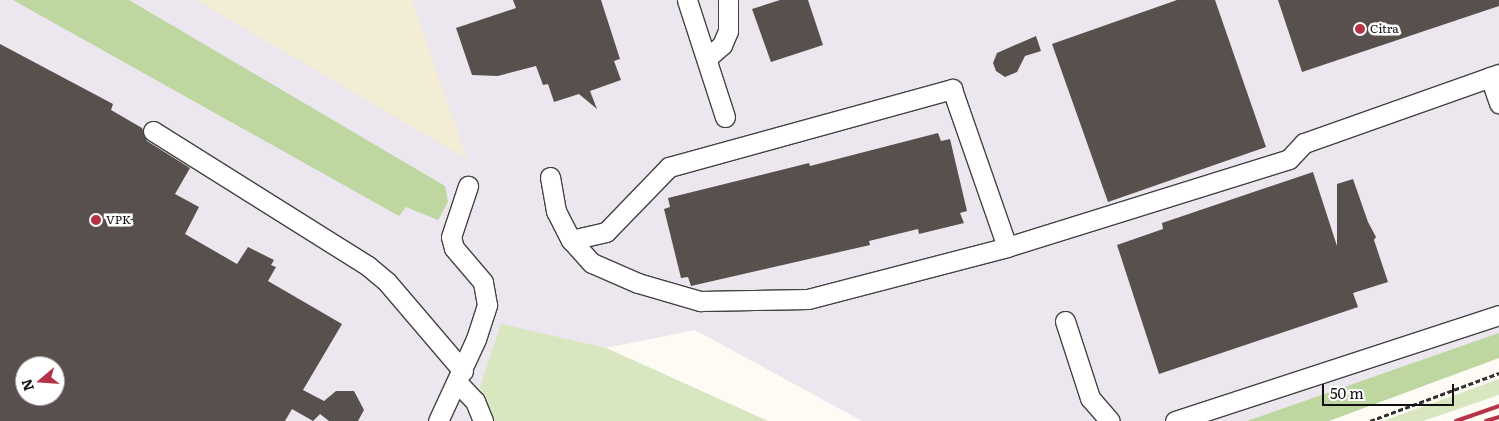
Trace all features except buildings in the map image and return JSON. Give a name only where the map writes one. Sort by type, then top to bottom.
[{"type":"lane","points":[[687,0],[725,117]]},
{"type":"lane","points":[[707,58],[722,45],[728,31],[728,0]]},
{"type":"lane","points":[[550,178],[556,212],[571,240],[592,263],[638,283],[700,301],[808,298],[1007,247],[1289,159],[1304,142],[1494,75],[1499,103]]},
{"type":"lane","points":[[571,240],[606,232],[670,167],[952,89],[1007,247]]},
{"type":"lane","points":[[153,131],[368,266],[387,282],[460,376],[475,401],[483,421]]},
{"type":"lane","points":[[438,421],[460,376],[487,306],[483,282],[454,248],[451,237],[468,186]]},
{"type":"lane","points":[[1175,421],[1499,315]]},
{"type":"lane","points":[[1065,321],[1090,398],[1110,421]]},
{"type":"path","points":[[1370,421],[1499,373]]},
{"type":"shaded area","points":[[0,0],[1499,0],[1499,351],[1317,421],[862,421],[695,330],[606,348],[768,421],[0,421]]},
{"type":"shaded area","points":[[196,0],[412,0],[467,159]]},
{"type":"green space","points":[[13,0],[129,0],[445,186],[448,202],[438,220],[406,207],[399,216]]},
{"type":"green space","points":[[501,324],[606,348],[768,421],[495,421],[480,387]]},
{"type":"green space","points":[[1499,333],[1499,358],[1329,421],[1247,421]]},
{"type":"green space","points":[[1499,379],[1499,395],[1423,421],[1383,421]]},
{"type":"railway","points":[[1456,421],[1499,406]]},
{"type":"railway","points":[[1486,421],[1499,417]]},
{"type":"place","name":"Citra","points":[[1360,29]]},
{"type":"place","name":"VPK","points":[[96,220]]}]
